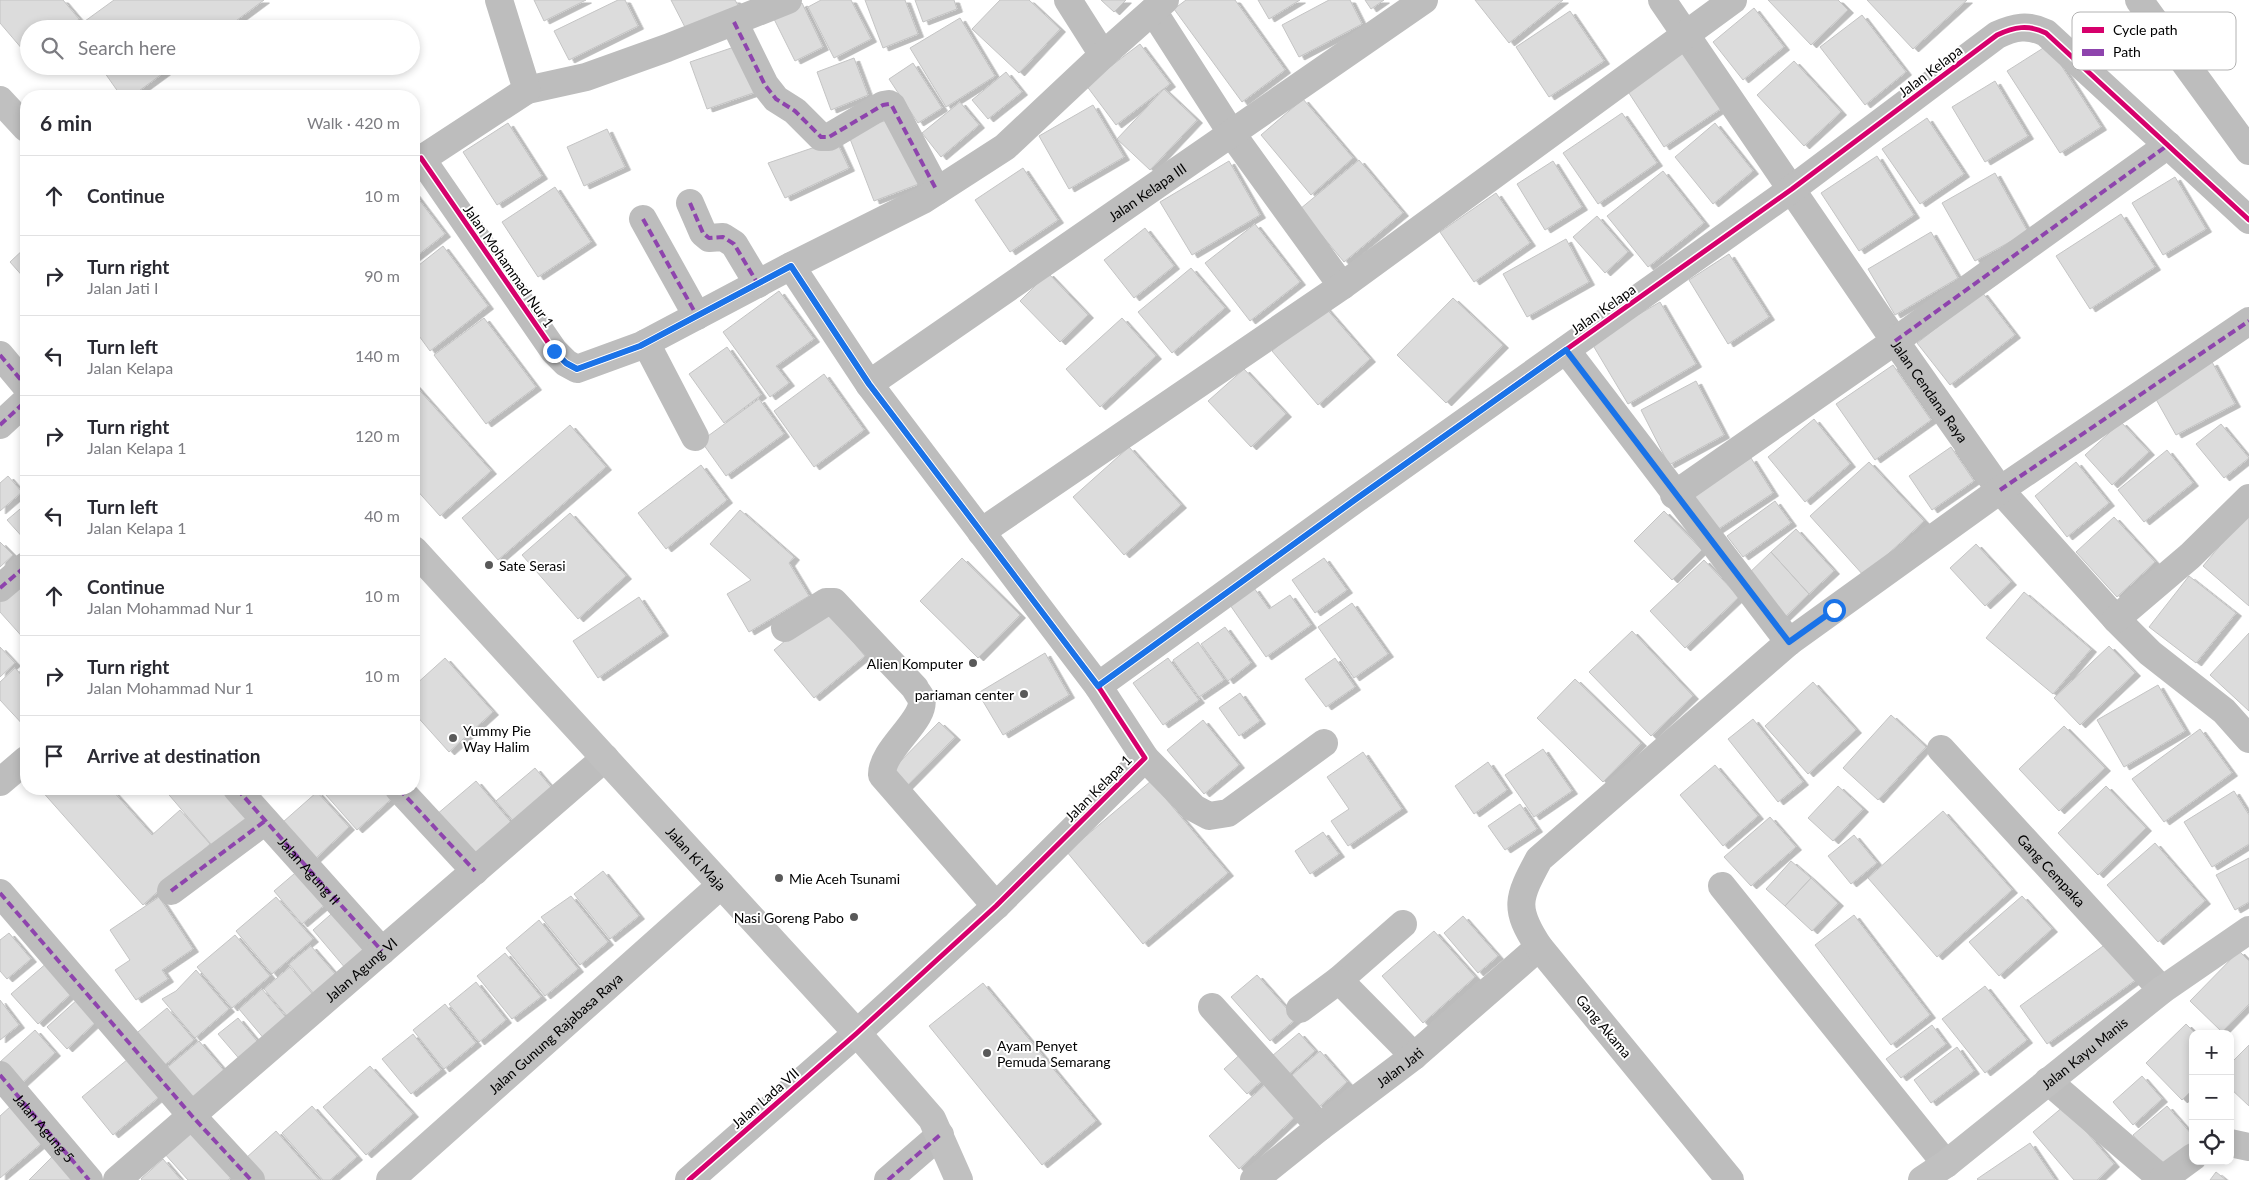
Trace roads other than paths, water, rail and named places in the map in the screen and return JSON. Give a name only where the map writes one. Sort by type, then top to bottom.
[{"type":"main road","points":[[0,100],[20,122]]},
{"type":"main road","name":"Jalan Ki Maja","points":[[420,557],[856,1033],[932,1119],[959,1180]]},
{"type":"main road","name":"Jalan Gunung Rajabasa Raya","points":[[390,1180],[721,886]]},
{"type":"main road","name":"Jalan Kayu Manis","points":[[1922,1180],[1946,1164],[2162,990],[2249,930]]},
{"type":"street","points":[[499,0],[527,90]]},
{"type":"street","points":[[420,160],[527,90],[586,76],[734,22],[788,0]]},
{"type":"street","points":[[1068,0],[1103,55]]},
{"type":"street","name":"Jalan Kelapa III","points":[[869,384],[1424,0]]},
{"type":"street","name":"Jalan Cendana Raya","points":[[1662,0],[1895,341],[2000,490],[2116,619],[2150,652],[2224,711],[2249,739]]},
{"type":"street","points":[[982,532],[1342,286],[1733,0]]},
{"type":"street","points":[[2139,0],[2148,12]]},
{"type":"street","points":[[695,438],[646,343],[937,191],[1005,147],[1159,5],[1232,134],[1342,286]]},
{"type":"street","points":[[734,22],[765,84],[776,99],[795,111],[821,137],[829,137],[883,105],[889,104],[892,106],[937,191]]},
{"type":"street","name":"Jalan Kelapa","points":[[1098,686],[1356,499],[1792,189],[1997,35],[2017,27],[2036,28],[2046,33],[2072,57]]},
{"type":"street","name":"Jalan Kelapa","points":[[2086,70],[2249,220]]},
{"type":"street","points":[[2190,70],[2249,152]]},
{"type":"street","points":[[1674,495],[1895,341],[2168,145]]},
{"type":"street","name":"Jalan Mohammad Nur 1","points":[[420,164],[554,351],[566,363],[577,369],[646,343]]},
{"type":"street","points":[[690,203],[703,234],[709,238],[723,237],[734,244],[758,284]]},
{"type":"street","points":[[643,219],[696,316]]},
{"type":"street","name":"Jalan Kelapa 1","points":[[791,266],[869,384],[1098,686],[1144,758],[996,906],[856,1033]]},
{"type":"street","points":[[1566,350],[1674,495],[1789,642],[2000,490],[2249,321]]},
{"type":"street","points":[[0,355],[20,379]]},
{"type":"street","points":[[0,425],[20,407]]},
{"type":"street","points":[[2116,619],[2190,556],[2249,498]]},
{"type":"street","points":[[0,588],[20,571]]},
{"type":"street","points":[[785,628],[826,602],[834,602],[915,688],[921,699],[920,711],[888,756],[883,765],[882,776],[996,906]]},
{"type":"street","name":"Gang Akama","points":[[1730,1180],[1539,947],[1525,927],[1520,910],[1523,888],[1539,859],[1789,642]]},
{"type":"street","points":[[1144,758],[1194,808],[1209,816],[1228,813],[1324,743]]},
{"type":"street","name":"Gang Cempaka","points":[[1941,749],[2162,990]]},
{"type":"street","name":"Jalan Agung VI","points":[[117,1180],[605,758]]},
{"type":"street","points":[[0,782],[20,765]]},
{"type":"street","name":"Jalan Agung II","points":[[243,795],[382,951]]},
{"type":"street","points":[[405,795],[475,871]]},
{"type":"street","points":[[171,891],[265,821]]},
{"type":"street","points":[[1722,886],[1946,1164]]},
{"type":"street","points":[[0,892],[192,1116],[250,1180]]},
{"type":"street","points":[[1300,1009],[1338,980],[1403,924]]},
{"type":"street","name":"Jalan Jati","points":[[1254,1180],[1414,1056],[1539,947]]},
{"type":"street","points":[[1338,980],[1414,1056]]},
{"type":"street","points":[[1212,1007],[1320,1127]]},
{"type":"street","name":"Jalan Lada VII","points":[[689,1180],[856,1033]]},
{"type":"street","name":"Jalan Agung 5","points":[[0,1075],[89,1180]]},
{"type":"street","points":[[2048,1081],[2163,1179],[2189,1159]]},
{"type":"street","points":[[888,1180],[940,1135]]},
{"type":"street","points":[[2234,1144],[2249,1147]]},
{"type":"place","name":"Sate Serasi","points":[[489,565]]},
{"type":"place","name":"Alien Komputer","points":[[973,663]]},
{"type":"place","name":"pariaman center","points":[[1024,694]]},
{"type":"place","name":"Yummy Pie Way Halim","points":[[453,738]]},
{"type":"place","name":"Mie Aceh Tsunami","points":[[779,878]]},
{"type":"place","name":"Nasi Goreng Pabo","points":[[854,917]]},
{"type":"place","name":"Ayam Penyet Pemuda Semarang","points":[[987,1053]]}]
